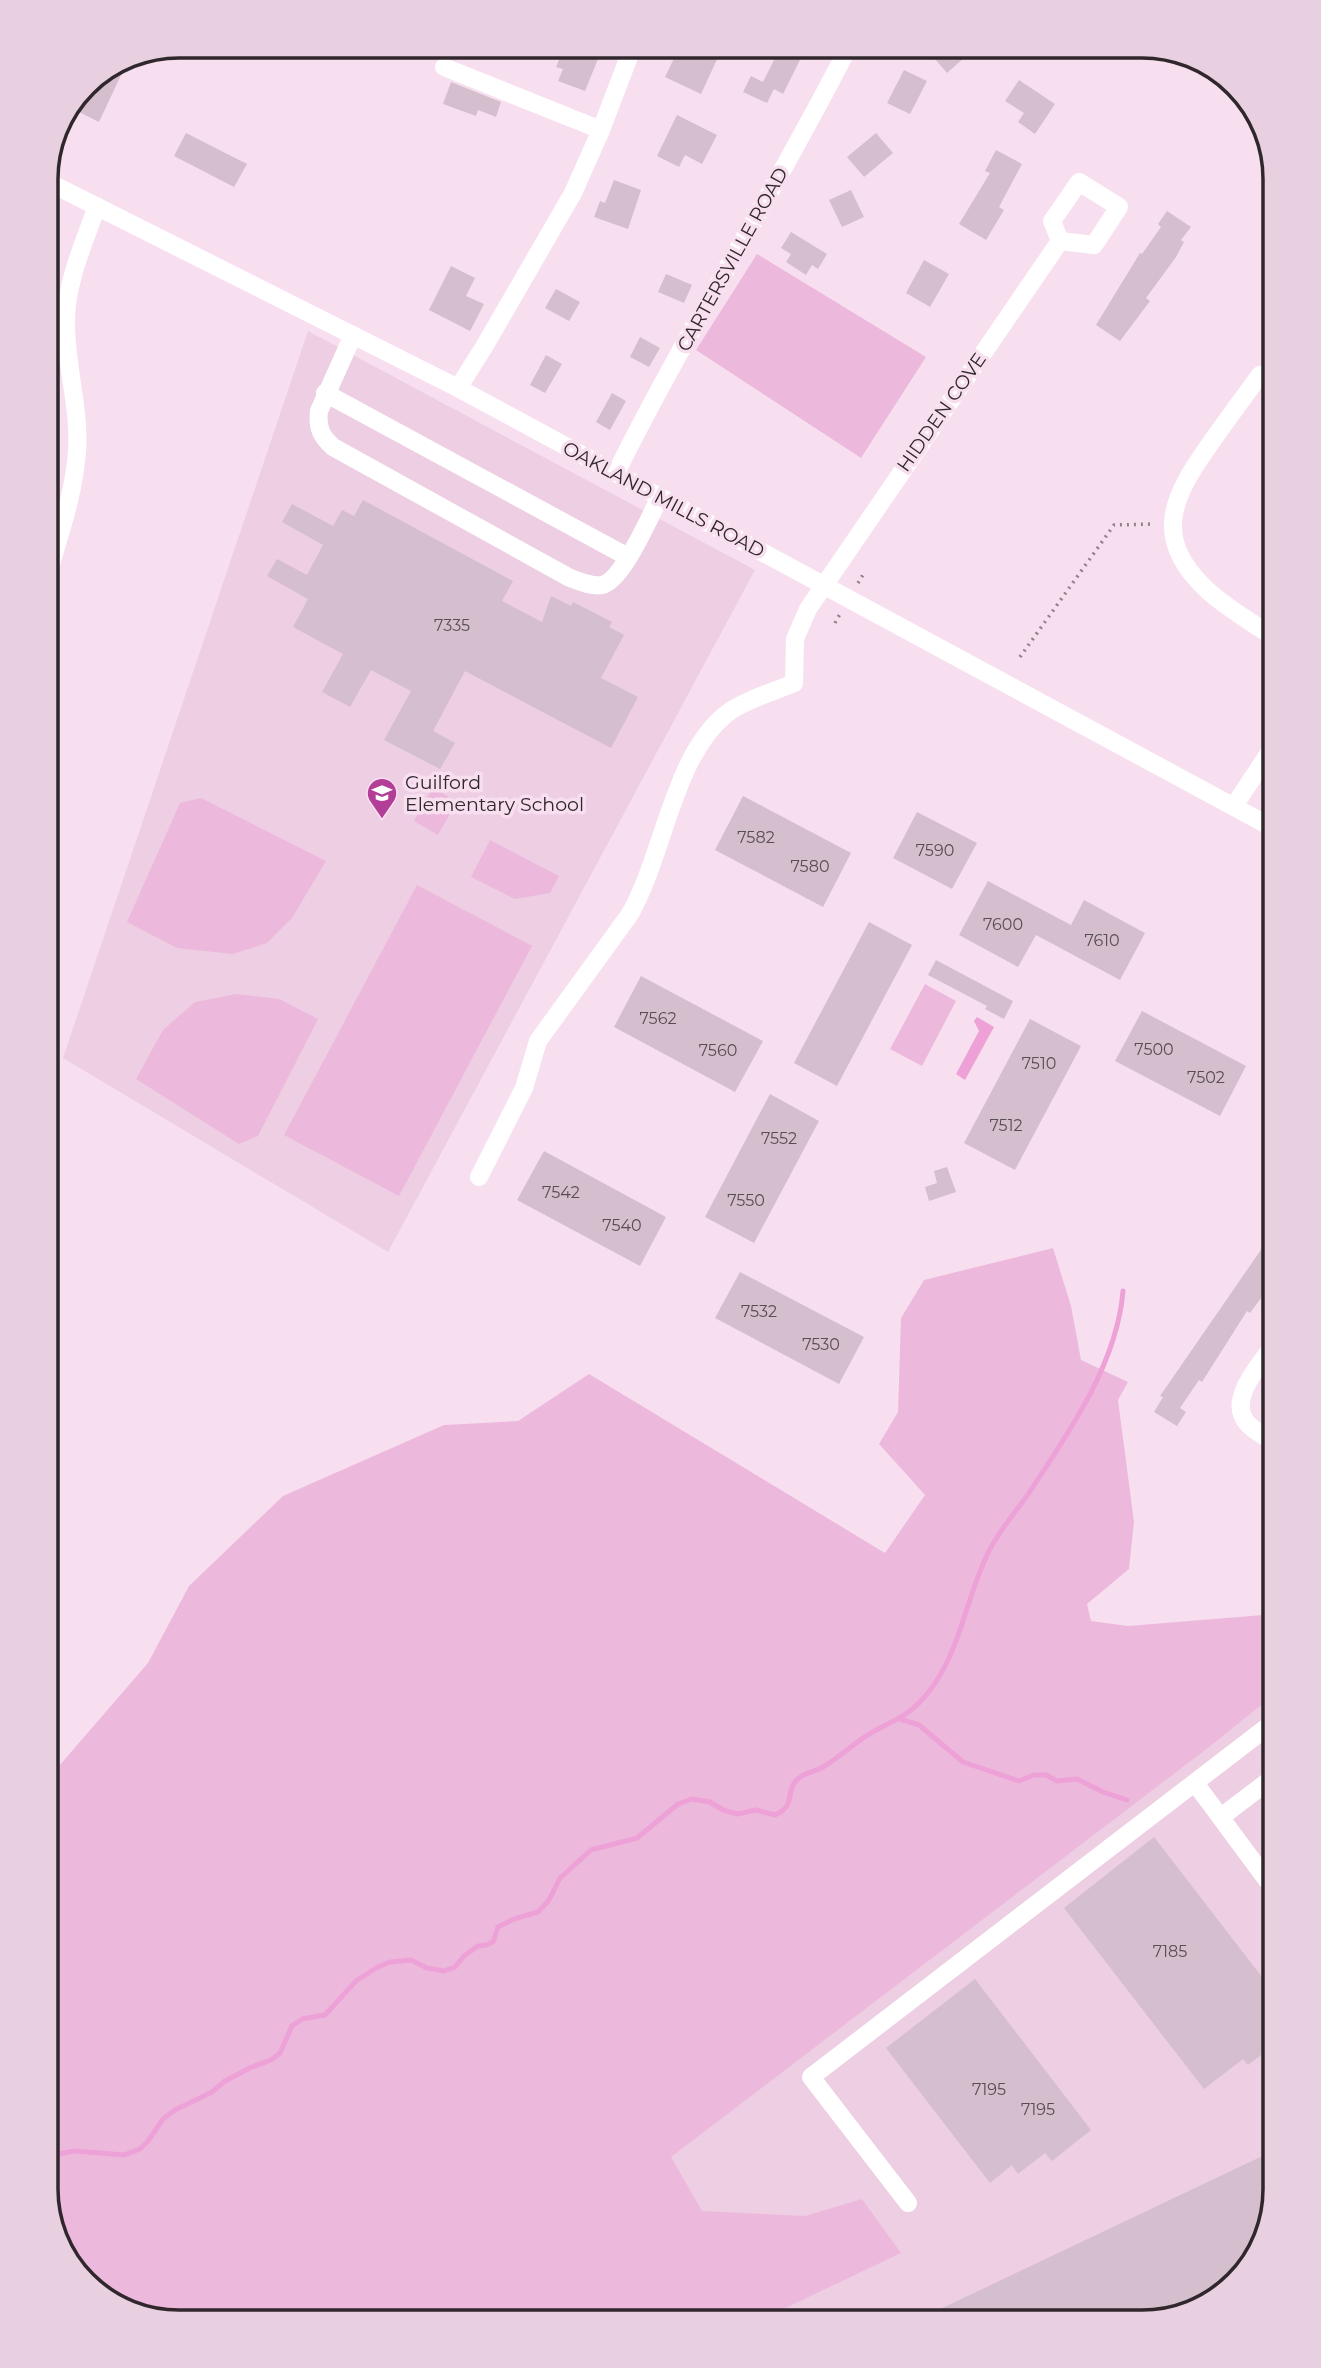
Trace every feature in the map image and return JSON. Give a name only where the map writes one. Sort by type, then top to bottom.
[{"type":"street","points":[[458,388],[573,192],[601,130],[628,58]]},
{"type":"street","name":"CARTERSVILLE ROAD","points":[[617,473],[660,389],[843,58]]},
{"type":"street","points":[[444,67],[601,130]]},
{"type":"street","name":"OAKLAND MILLS ROAD","points":[[58,187],[458,388],[617,473],[659,499],[824,583],[1263,822]]},
{"type":"street","points":[[58,540],[70,500],[77,449],[65,322],[69,293],[97,206]]},
{"type":"street","name":"HIDDEN COVE","points":[[479,1177],[524,1088],[538,1041],[630,914],[642,893],[694,752],[706,734],[727,713],[794,683],[795,639],[808,608],[1060,241]]},
{"type":"street","points":[[353,335],[325,393],[317,424],[323,437],[333,447],[570,578],[586,584],[603,585],[616,577],[659,499]]},
{"type":"street","points":[[1263,377],[1260,375],[1189,473],[1175,500],[1171,524],[1180,559],[1192,575],[1208,592],[1263,630]]},
{"type":"street","points":[[325,393],[628,557]]},
{"type":"street","points":[[1234,806],[1263,763]]},
{"type":"street","points":[[1263,1362],[1245,1388],[1241,1401],[1242,1414],[1249,1425],[1263,1434]]},
{"type":"street","points":[[908,2203],[811,2077],[1263,1731]]},
{"type":"street","points":[[1195,1783],[1263,1874]]},
{"type":"street","points":[[1221,1817],[1263,1786]]},
{"type":"path","points":[[1020,657],[1114,525],[1171,524]]},
{"type":"path","points":[[855,588],[864,573]]},
{"type":"shaded area","points":[[757,254],[926,357],[861,458],[696,350]]},
{"type":"shaded area","name":"Guilford Elementary School","points":[[308,331],[755,570],[388,1252],[63,1058]]},
{"type":"shaded area","points":[[432,788],[457,801],[438,835],[414,821]]},
{"type":"shaded area","points":[[201,798],[326,861],[292,918],[267,943],[233,954],[177,948],[127,922],[180,803]]},
{"type":"shaded area","points":[[490,840],[559,876],[550,893],[515,899],[471,877]]},
{"type":"shaded area","points":[[417,885],[532,946],[399,1196],[284,1135]]},
{"type":"shaded area","points":[[925,984],[956,1001],[922,1066],[890,1049]]},
{"type":"shaded area","points":[[236,994],[279,999],[318,1019],[258,1136],[239,1144],[136,1079],[163,1030],[195,1002]]},
{"type":"shaded area","points":[[977,1017],[994,1027],[965,1080],[956,1074],[979,1031],[974,1021]]},
{"type":"shaded area","points":[[1053,1248],[1071,1306],[1081,1360],[1128,1382],[1118,1400],[1134,1522],[1129,1569],[1087,1604],[1091,1621],[1128,1626],[1263,1615],[1263,1704],[671,2157],[702,2211],[805,2216],[862,2199],[901,2253],[781,2310],[170,2310],[140,2304],[105,2285],[93,2275],[74,2250],[60,2213],[58,1767],[148,1663],[189,1586],[283,1496],[444,1425],[518,1421],[589,1374],[885,1553],[925,1495],[879,1444],[898,1412],[901,1318],[924,1280]]},
{"type":"shaded area","points":[[1263,1704],[1262,2205],[1251,2243],[1243,2257],[1216,2285],[1189,2301],[1166,2308],[1143,2310],[594,2310],[535,2260]]},
{"type":"building","points":[[560,58],[598,58],[585,91],[558,81],[563,69],[556,67]]},
{"type":"building","points":[[674,58],[718,58],[701,94],[665,77]]},
{"type":"building","points":[[775,58],[801,58],[783,94],[774,89],[767,103],[743,92],[751,76],[763,82]]},
{"type":"building","points":[[934,58],[964,58],[947,73]]},
{"type":"building","points":[[904,70],[927,81],[910,114],[887,103]]},
{"type":"building","points":[[121,73],[122,73],[99,122],[79,112],[99,88]]},
{"type":"building","points":[[1019,80],[1055,104],[1035,134],[1018,122],[1024,113],[1005,101]]},
{"type":"building","points":[[451,82],[501,102],[496,117],[478,110],[476,116],[443,104]]},
{"type":"building","points":[[677,115],[717,135],[702,164],[685,155],[679,167],[657,156]]},
{"type":"building","points":[[186,133],[247,164],[234,187],[174,156]]},
{"type":"building","points":[[876,133],[893,153],[864,177],[847,157]]},
{"type":"building","points":[[996,150],[1022,164],[999,207],[1004,210],[986,240],[959,224],[990,173],[985,171]]},
{"type":"building","points":[[614,180],[641,190],[628,229],[594,217],[600,201],[605,203]]},
{"type":"building","points":[[851,190],[864,217],[842,227],[829,200]]},
{"type":"building","points":[[1167,211],[1191,227],[1181,240],[1184,242],[1176,257],[1146,298],[1150,301],[1120,341],[1096,325],[1140,253],[1142,254],[1161,227],[1158,224]]},
{"type":"building","points":[[791,232],[827,254],[818,269],[812,265],[806,275],[786,262],[791,254],[781,248]]},
{"type":"building","points":[[924,260],[949,274],[930,307],[906,293]]},
{"type":"building","points":[[451,266],[475,278],[466,296],[484,304],[470,331],[429,310]]},
{"type":"building","points":[[666,274],[692,285],[684,303],[658,292]]},
{"type":"building","points":[[556,289],[580,302],[569,321],[545,308]]},
{"type":"building","points":[[640,337],[660,348],[649,367],[630,357]]},
{"type":"building","points":[[546,355],[562,364],[545,393],[530,385]]},
{"type":"building","points":[[612,393],[626,401],[610,430],[596,422]]},
{"type":"building","points":[[363,500],[513,581],[502,601],[542,622],[551,596],[571,606],[573,602],[612,622],[609,627],[624,635],[601,678],[638,697],[611,748],[465,671],[433,731],[455,743],[440,769],[384,740],[411,691],[371,670],[350,707],[322,692],[343,654],[293,627],[308,599],[267,576],[277,559],[307,575],[323,545],[282,522],[292,504],[333,526],[342,510],[354,516]]},
{"type":"building","points":[[743,796],[851,853],[823,907],[715,850]]},
{"type":"building","points":[[917,812],[977,843],[952,889],[893,858]]},
{"type":"building","points":[[988,881],[1071,925],[1084,900],[1145,933],[1120,980],[1036,935],[1018,967],[959,935]]},
{"type":"building","points":[[869,922],[912,945],[837,1086],[794,1063]]},
{"type":"building","points":[[936,960],[1013,1001],[1004,1019],[985,1009],[987,1006],[928,975]]},
{"type":"building","points":[[641,976],[763,1041],[735,1092],[614,1027]]},
{"type":"building","points":[[1142,1011],[1246,1066],[1220,1116],[1115,1061]]},
{"type":"building","points":[[1030,1019],[1081,1046],[1015,1170],[964,1143]]},
{"type":"building","points":[[770,1094],[819,1121],[754,1243],[705,1217]]},
{"type":"building","points":[[544,1151],[666,1217],[640,1266],[517,1200]]},
{"type":"building","points":[[947,1167],[956,1192],[929,1201],[925,1187],[937,1183],[934,1171]]},
{"type":"building","points":[[1263,1247],[1263,1296],[1250,1313],[1247,1311],[1202,1382],[1199,1380],[1180,1408],[1186,1412],[1177,1426],[1154,1412],[1163,1397],[1160,1396]]},
{"type":"building","points":[[740,1272],[864,1337],[839,1384],[715,1318]]},
{"type":"building","points":[[1154,1837],[1263,1978],[1263,2053],[1248,2065],[1243,2059],[1204,2089],[1064,1908]]},
{"type":"building","points":[[975,1979],[1091,2130],[1052,2161],[1045,2153],[1018,2174],[1012,2165],[990,2183],[886,2048]]},
{"type":"building","points":[[1263,2156],[1262,2205],[1251,2243],[1233,2269],[1216,2285],[1189,2301],[1166,2308],[1143,2310],[938,2310]]},
{"type":"waterway","points":[[58,2154],[75,2151],[124,2155],[140,2149],[163,2119],[212,2092],[225,2081],[271,2060],[280,2053],[292,2026],[302,2019],[325,2015],[356,1981],[376,1968],[390,1962],[411,1960],[427,1968],[444,1971],[455,1967],[478,1946],[493,1942],[498,1927],[538,1912],[549,1900],[560,1878],[591,1850],[637,1838],[678,1804],[692,1799],[710,1802],[737,1814],[756,1810],[775,1815],[786,1807],[794,1783],[799,1778],[823,1767],[865,1737],[915,1707],[944,1669],[992,1545],[1027,1496],[1088,1398],[1111,1346],[1123,1291]]},
{"type":"waterway","points":[[900,1719],[919,1725],[963,1762],[1019,1781],[1034,1775],[1046,1775],[1057,1781],[1077,1779],[1127,1800]]},
{"type":"place","name":"Guilford Elementary School","points":[[382,820]]}]
